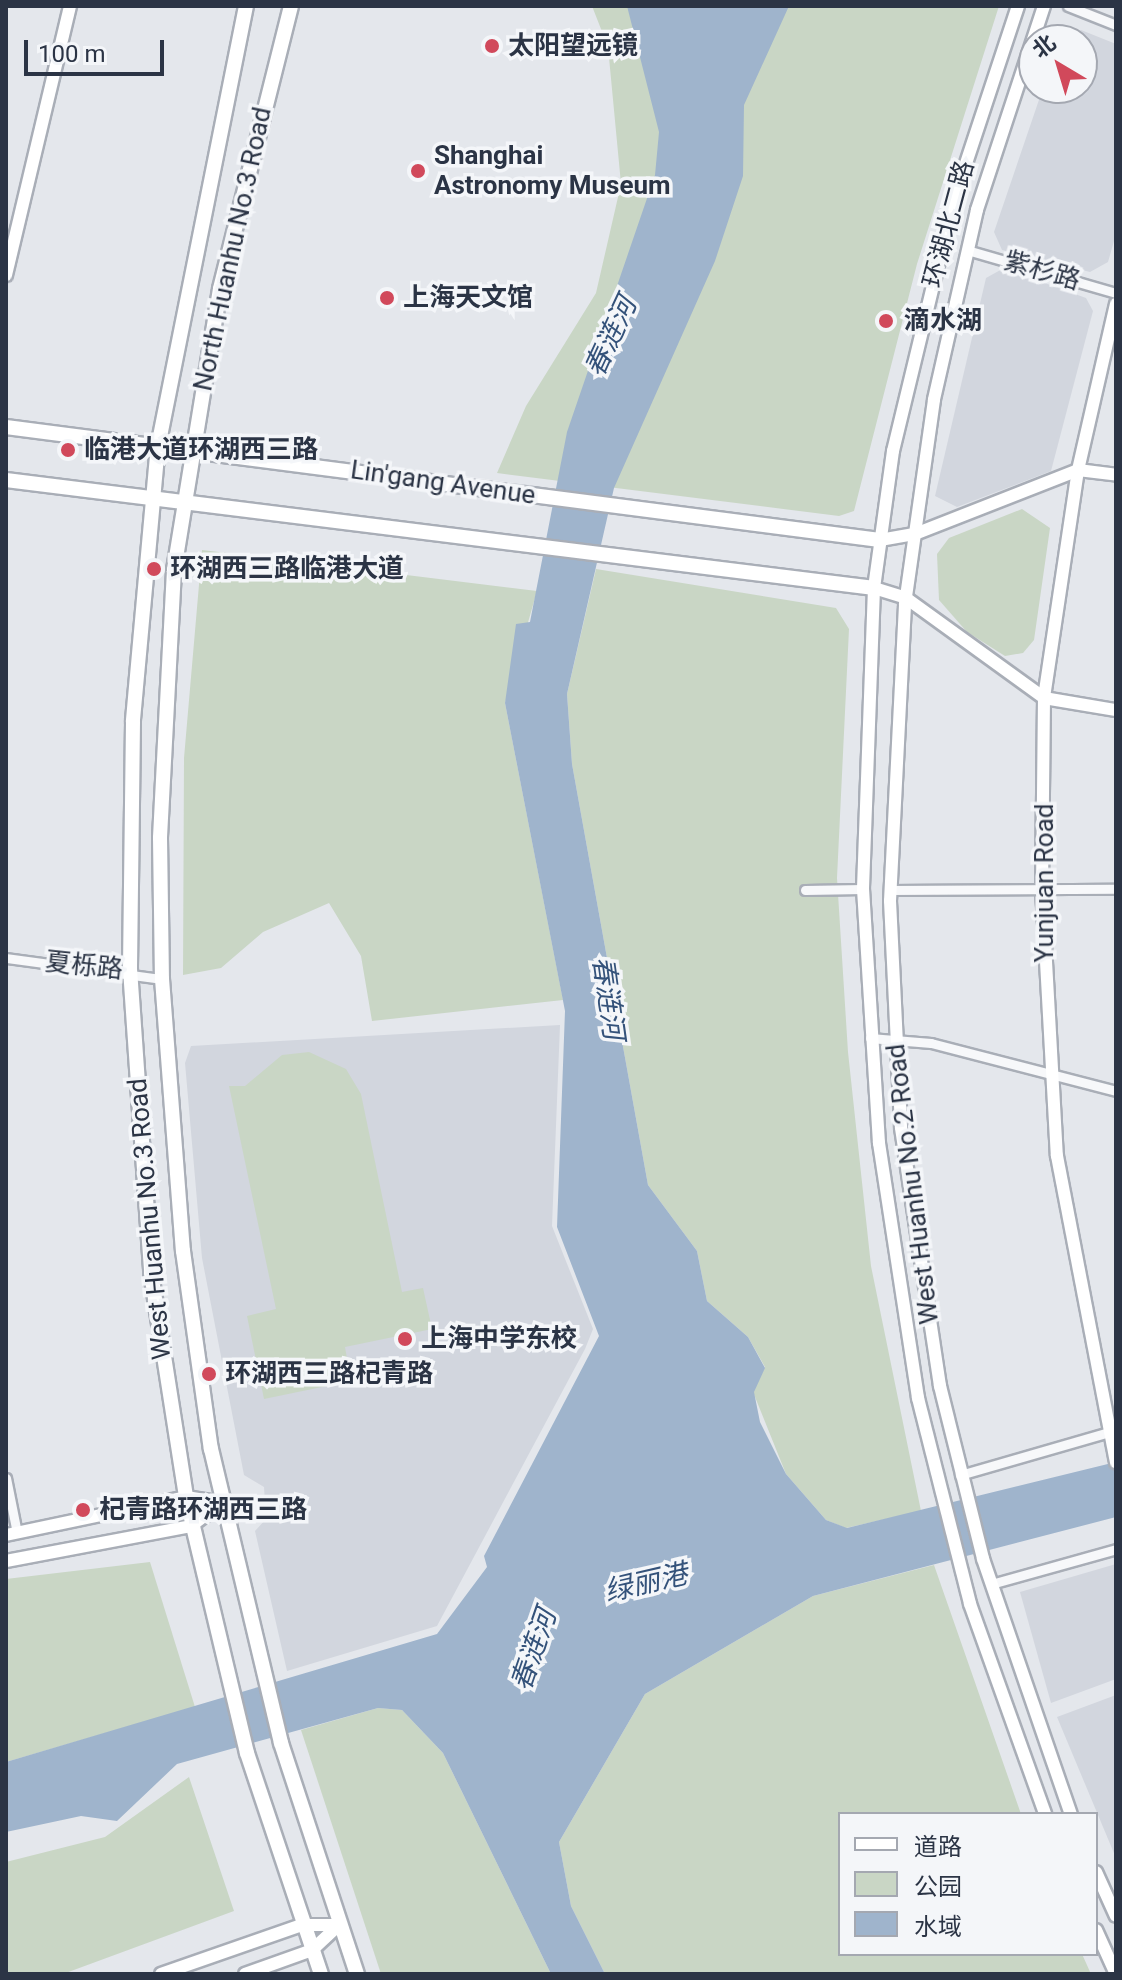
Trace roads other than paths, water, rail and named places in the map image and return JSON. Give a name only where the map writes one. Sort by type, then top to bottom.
[{"type":"main road","points":[[6,275],[70,6]]},
{"type":"main road","name":"North Huanhu No.3 Road","points":[[158,445],[246,6]]},
{"type":"main road","name":"North Huanhu No.3 Road","points":[[192,448],[250,155],[291,6]]},
{"type":"main road","name":"环湖北二路","points":[[880,540],[893,451],[953,203],[1018,6]]},
{"type":"main road","name":"环湖北二路","points":[[915,534],[934,400],[967,250],[1044,6]]},
{"type":"main road","name":"Yunjuan Road","points":[[1116,304],[1078,470],[1044,698],[1042,890],[1050,1071],[1074,1265],[1116,1460]]},
{"type":"main road","name":"Lin'gang Avenue","points":[[6,427],[192,448],[880,540]]},
{"type":"main road","name":"West Huanhu No.3 Road","points":[[158,445],[133,722],[130,969],[151,1273],[191,1526],[230,1691],[302,1925],[321,1974]]},
{"type":"main road","name":"West Huanhu No.3 Road","points":[[192,448],[184,500],[165,712],[162,979],[183,1251],[222,1503],[264,1683],[357,1974]]},
{"type":"main road","points":[[880,540],[915,534],[1078,470],[1116,475]]},
{"type":"main road","name":"Lin'gang Avenue","points":[[6,480],[540,544],[874,588]]},
{"type":"main road","name":"West Huanhu No.2 Road","points":[[915,534],[906,598],[890,890],[895,1035],[924,1296],[960,1475],[983,1559],[1070,1812]]},
{"type":"main road","name":"West Huanhu No.2 Road","points":[[880,540],[874,588],[863,889],[870,1038],[899,1300],[959,1565],[1044,1812]]},
{"type":"main road","points":[[874,588],[906,598],[1044,698],[1116,710]]},
{"type":"main road","points":[[11,1534],[186,1497],[222,1503]]},
{"type":"main road","points":[[6,1561],[191,1526],[222,1503]]},
{"type":"main road","points":[[1098,1876],[1116,1916]]},
{"type":"main road","points":[[161,1974],[302,1925],[339,1925]]},
{"type":"main road","points":[[245,1974],[312,1950],[339,1925]]},
{"type":"main road","points":[[1098,1933],[1112,1953],[1116,1974]]},
{"type":"street","points":[[1068,6],[1116,25]]},
{"type":"street","name":"紫杉路","points":[[967,250],[1116,293]]},
{"type":"street","points":[[805,890],[863,889]]},
{"type":"street","points":[[890,890],[1116,889]]},
{"type":"street","name":"夏栎路","points":[[6,958],[130,969],[162,979]]},
{"type":"street","points":[[870,1038],[895,1035],[1050,1071],[1116,1091]]},
{"type":"street","points":[[960,1475],[1112,1431]]},
{"type":"street","points":[[6,1478],[11,1534]]},
{"type":"street","points":[[991,1584],[1116,1549]]},
{"type":"water","points":[[627,6],[789,6],[744,105],[743,176],[715,261],[614,488],[567,694],[572,764],[648,1185],[697,1251],[707,1301],[748,1337],[765,1368],[754,1392],[760,1422],[786,1474],[826,1520],[847,1528],[1116,1462],[1116,1517],[813,1596],[645,1694],[559,1842],[571,1906],[605,1974],[551,1974],[443,1753],[402,1710],[378,1708],[177,1764],[117,1821],[81,1816],[6,1832],[6,1762],[437,1634],[487,1567],[484,1556],[599,1336],[557,1227],[565,1011],[505,703],[516,624],[530,622],[567,432],[655,175],[659,132]]},
{"type":"place","name":"太阳望远镜","points":[[492,46]]},
{"type":"place","name":"Shanghai Astronomy Museum","points":[[418,171]]},
{"type":"place","name":"上海天文馆","points":[[387,298]]},
{"type":"place","name":"滴水湖","points":[[886,321]]},
{"type":"place","name":"临港大道环湖西三路","points":[[68,450]]},
{"type":"place","name":"环湖西三路临港大道","points":[[154,569]]},
{"type":"place","name":"上海中学东校","points":[[405,1339]]},
{"type":"place","name":"环湖西三路杞青路","points":[[209,1374]]},
{"type":"place","name":"杞青路环湖西三路","points":[[83,1510]]},
{"type":"water label","name":"春涟河","points":[[611,337]]},
{"type":"water label","name":"春涟河","points":[[608,998]]},
{"type":"water label","name":"绿丽港","points":[[646,1583]]},
{"type":"water label","name":"春涟河","points":[[534,1650]]}]
